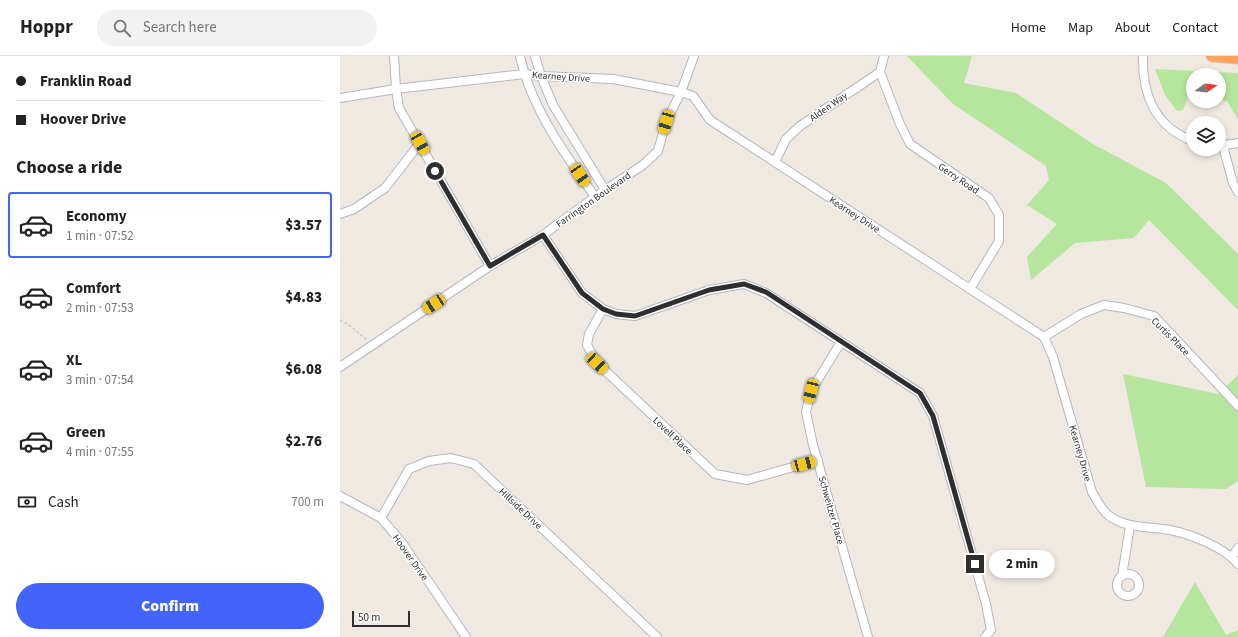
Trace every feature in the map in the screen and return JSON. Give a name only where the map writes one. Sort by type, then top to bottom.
[{"type":"highway","points":[[1212,56],[1238,58]]},
{"type":"street","points":[[394,56],[399,108],[490,266]]},
{"type":"street","points":[[520,56],[524,74],[538,107],[565,153],[595,197]]},
{"type":"street","points":[[535,56],[541,76],[553,105],[605,190]]},
{"type":"street","name":"Farrington Boulevard","points":[[340,367],[490,266],[543,235],[643,164],[658,151],[666,122],[681,92],[694,56]]},
{"type":"street","points":[[880,72],[884,56]]},
{"type":"street","points":[[1143,56],[1144,85],[1152,106],[1160,118],[1170,128],[1180,136],[1186,138]]},
{"type":"street","name":"Alden Way","points":[[775,162],[786,139],[800,126],[880,72]]},
{"type":"street","name":"Gerry Road","points":[[880,72],[900,124],[910,144],[989,198],[999,215],[999,241],[970,289]]},
{"type":"street","name":"Kearney Drive","points":[[340,98],[396,89],[524,74],[613,79],[681,92],[693,96],[710,120],[1044,337],[1053,357],[1092,492],[1101,508],[1109,516],[1130,526],[1170,530],[1191,535],[1232,556],[1238,564]]},
{"type":"street","points":[[340,214],[354,209],[385,188],[420,143]]},
{"type":"street","points":[[1226,145],[1238,143]]},
{"type":"street","points":[[1224,156],[1238,192]]},
{"type":"street","points":[[543,235],[582,293],[603,309],[616,314],[635,316],[709,290],[744,284],[766,292],[920,393],[933,416],[986,604],[991,630],[985,637]]},
{"type":"street","name":"Curtis Place","points":[[1044,337],[1081,314],[1104,305],[1124,308],[1154,316],[1238,406]]},
{"type":"street","name":"Lovell Place","points":[[603,309],[589,334],[587,345],[597,363],[715,474],[747,480],[818,460]]},
{"type":"street","name":"Schweitzer Place","points":[[841,342],[811,391],[806,412],[813,445],[868,637]]},
{"type":"street","name":"Hillside Drive","points":[[382,518],[409,469],[429,461],[450,458],[474,464],[657,637]]},
{"type":"street","name":"Hoover Drive","points":[[340,496],[382,518],[403,544],[466,637]]},
{"type":"street","points":[[1122,576],[1130,526]]},
{"type":"street","points":[[1232,556],[1238,548]]},
{"type":"path","points":[[340,320],[360,333],[373,345]]},
{"type":"green space","points":[[907,56],[972,56],[964,83],[1016,93],[1093,144],[1166,183],[1238,254],[1238,310],[1149,220],[1134,238],[1075,243],[1031,280],[1027,257],[1057,224],[1027,205],[1049,180],[1046,166],[953,104]]},
{"type":"green space","points":[[1155,69],[1186,70],[1186,102],[1183,110],[1177,111],[1165,95]]},
{"type":"green space","points":[[1226,72],[1238,73],[1238,119],[1227,101]]},
{"type":"green space","points":[[1123,374],[1218,394],[1238,375],[1238,481],[1226,489],[1146,487]]},
{"type":"green space","points":[[1195,582],[1226,635],[1238,630],[1238,637],[1163,637]]},
{"type":"route","points":[[435,171],[490,266],[543,235],[582,293],[603,309],[616,314],[635,316],[709,290],[744,284],[766,292],[920,393],[933,416],[975,564]]}]
